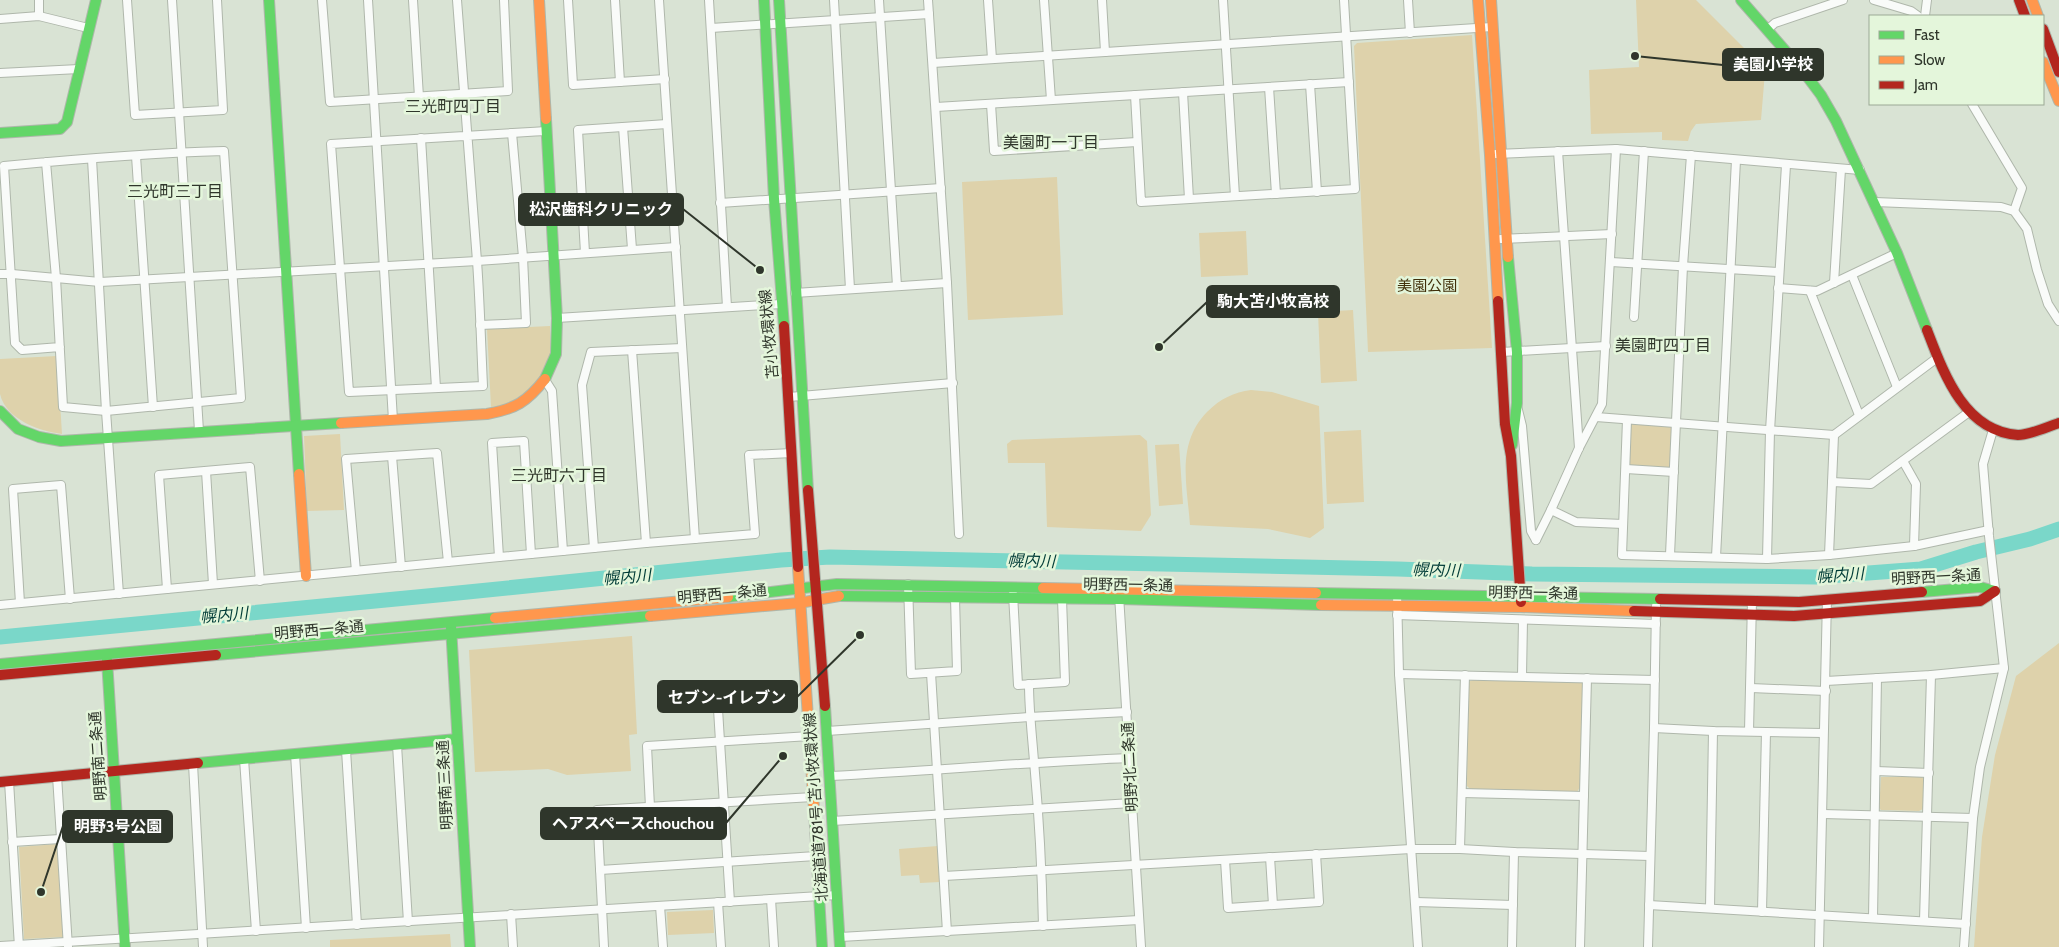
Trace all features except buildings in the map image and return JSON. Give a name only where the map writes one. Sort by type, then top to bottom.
[{"type":"main road","points":[[0,133],[60,129],[67,122],[96,0]]},
{"type":"main road","points":[[269,0],[288,272],[306,576]]},
{"type":"main road","points":[[0,412],[18,429],[39,437],[61,441],[487,414],[510,410],[531,396],[545,380],[556,354],[557,318],[538,0]]},
{"type":"main road","name":"苫小牧環状線","points":[[764,0],[774,199],[789,397],[798,575]]},
{"type":"main road","name":"苫小牧環状線","points":[[779,0],[813,575]]},
{"type":"main road","points":[[1478,0],[1490,154],[1505,424],[1511,456],[1520,560],[1521,597]]},
{"type":"main road","points":[[1491,0],[1506,239],[1517,352],[1517,403],[1511,456]]},
{"type":"main road","points":[[1741,0],[1768,29],[1821,94],[1860,170],[1897,253],[1946,378],[1969,412],[1993,430],[2020,435],[2059,423]]},
{"type":"main road","points":[[2019,0],[2025,15]]},
{"type":"main road","points":[[2032,0],[2038,15]]},
{"type":"main road","points":[[2044,32],[2059,72]]},
{"type":"main road","points":[[2044,64],[2059,101]]},
{"type":"main road","name":"北海道道781号 苫小牧環状線","points":[[798,575],[810,736],[822,947]]},
{"type":"main road","name":"北海道道781号 苫小牧環状線","points":[[813,575],[827,731],[840,942]]},
{"type":"main road","name":"明野西一条通","points":[[0,664],[837,584],[1799,602],[1980,587],[1995,591]]},
{"type":"main road","name":"明野西一条通","points":[[0,675],[799,603],[837,596],[1120,599],[1397,611],[1521,597],[1656,612],[1794,616],[1980,601],[1995,591]]},
{"type":"main road","name":"明野南三条通","points":[[450,622],[470,947]]},
{"type":"main road","name":"明野南二条通","points":[[106,654],[124,943]]},
{"type":"main road","points":[[5,781],[457,740]]},
{"type":"street","points":[[38,0],[39,16]]},
{"type":"street","points":[[127,0],[135,115],[223,110],[217,0]]},
{"type":"street","points":[[172,0],[200,431]]},
{"type":"street","points":[[322,0],[330,102],[508,91],[504,0]]},
{"type":"street","points":[[368,0],[393,391],[393,420]]},
{"type":"street","points":[[413,0],[419,97]]},
{"type":"street","points":[[457,0],[463,94],[467,135],[477,261],[483,386],[349,392],[331,144],[377,142],[467,135],[546,131]]},
{"type":"street","points":[[568,0],[573,85],[665,79]]},
{"type":"street","points":[[615,0],[620,82]]},
{"type":"street","points":[[659,0],[695,539]]},
{"type":"street","points":[[709,0],[727,307]]},
{"type":"street","points":[[834,0],[850,289]]},
{"type":"street","points":[[879,0],[897,286]]},
{"type":"street","points":[[928,0],[953,383],[959,534]]},
{"type":"street","points":[[988,0],[992,59]]},
{"type":"street","points":[[1044,0],[1051,100]]},
{"type":"street","points":[[1102,0],[1105,52]]},
{"type":"street","points":[[1223,0],[1235,196]]},
{"type":"street","points":[[1135,95],[1141,202],[1355,190],[1344,0]]},
{"type":"street","points":[[1408,0],[1410,33]]},
{"type":"street","points":[[1768,29],[1775,23],[1843,0]]},
{"type":"street","points":[[1874,0],[1916,15]]},
{"type":"street","points":[[1925,15],[1927,0]]},
{"type":"street","points":[[711,28],[929,14]]},
{"type":"street","points":[[0,19],[39,16],[88,28]]},
{"type":"street","points":[[933,63],[1492,27]]},
{"type":"street","points":[[0,72],[79,70]]},
{"type":"street","points":[[936,107],[1349,82]]},
{"type":"street","points":[[1310,84],[1317,192]]},
{"type":"street","points":[[1269,87],[1276,194]]},
{"type":"street","points":[[1183,92],[1189,199]]},
{"type":"street","points":[[991,104],[994,151],[1138,142]]},
{"type":"street","points":[[1973,105],[2022,188],[2014,211]]},
{"type":"street","points":[[585,253],[578,130],[668,124]]},
{"type":"street","points":[[623,127],[632,250]]},
{"type":"street","points":[[480,325],[526,323],[523,257],[512,133]]},
{"type":"street","points":[[421,138],[436,388]]},
{"type":"street","points":[[1490,154],[1616,149],[1860,170]]},
{"type":"street","points":[[1517,403],[1522,426],[1531,531],[1536,540],[1602,404],[1616,149]]},
{"type":"street","points":[[46,162],[56,278],[60,347],[63,407],[106,411],[241,398],[224,151],[182,152],[46,162],[4,166],[15,343],[22,350],[60,347]]},
{"type":"street","points":[[1558,151],[1579,448]]},
{"type":"street","points":[[1634,317],[1644,151]]},
{"type":"street","points":[[1670,555],[1683,266],[1691,155]]},
{"type":"street","points":[[136,156],[153,407]]},
{"type":"street","points":[[92,159],[106,411],[119,594]]},
{"type":"street","points":[[1716,557],[1736,160]]},
{"type":"street","points":[[1767,559],[1770,431],[1778,272],[1786,165]]},
{"type":"street","points":[[1834,284],[1841,169]]},
{"type":"street","points":[[720,203],[940,188]]},
{"type":"street","points":[[1874,202],[2001,207],[2014,211],[2027,229],[2048,304],[2059,322]]},
{"type":"street","points":[[1494,240],[1612,234]]},
{"type":"street","points":[[0,274],[100,282],[288,272],[339,267],[430,264],[676,247]]},
{"type":"street","points":[[1778,288],[1817,291],[1897,253]]},
{"type":"street","points":[[1611,262],[1638,262],[1778,272]]},
{"type":"street","points":[[1852,275],[1897,387]]},
{"type":"street","points":[[796,293],[947,284]]},
{"type":"street","points":[[1810,291],[1859,415]]},
{"type":"street","points":[[557,318],[781,304]]},
{"type":"street","points":[[1502,352],[1606,346]]},
{"type":"street","points":[[594,548],[582,385],[591,352],[682,348]]},
{"type":"street","points":[[632,350],[646,543]]},
{"type":"street","points":[[1596,417],[1834,435],[1937,358]]},
{"type":"street","points":[[545,380],[552,391],[563,551]]},
{"type":"street","points":[[789,397],[953,383]]},
{"type":"street","points":[[1832,482],[1871,484],[1969,412]]},
{"type":"street","points":[[1627,420],[1622,555],[1767,559],[1828,555],[1914,546],[1989,530]]},
{"type":"street","points":[[1964,947],[1973,818],[1980,767],[2004,668],[1983,464],[1993,430]]},
{"type":"street","points":[[1828,555],[1834,435]]},
{"type":"street","points":[[499,557],[492,443],[524,441],[531,554]]},
{"type":"street","points":[[356,571],[346,459],[437,453],[448,562]]},
{"type":"street","points":[[0,605],[755,534],[749,455],[792,453]]},
{"type":"street","points":[[392,456],[402,567]]},
{"type":"street","points":[[1903,461],[1916,484],[1914,546]]},
{"type":"street","points":[[168,589],[159,474],[250,467],[260,581]]},
{"type":"street","points":[[1626,469],[1674,472]]},
{"type":"street","points":[[206,471],[214,584]]},
{"type":"street","points":[[20,603],[13,489],[62,485],[70,599]]},
{"type":"street","points":[[1551,510],[1576,522],[1623,524]]},
{"type":"street","points":[[908,584],[911,674],[957,671],[955,598]]},
{"type":"street","points":[[1013,586],[1018,685],[1065,682],[1062,599]]},
{"type":"street","name":"明野北二条通","points":[[1118,588],[1140,947]]},
{"type":"street","points":[[1397,594],[1399,674],[1418,947]]},
{"type":"street","points":[[1648,947],[1656,599]]},
{"type":"street","points":[[1819,947],[1827,599]]},
{"type":"street","points":[[1749,731],[1752,601]]},
{"type":"street","points":[[1397,611],[1523,620],[1656,624]]},
{"type":"street","points":[[1522,676],[1523,620]]},
{"type":"street","points":[[1826,681],[1931,675],[2004,668]]},
{"type":"street","points":[[931,673],[947,932]]},
{"type":"street","points":[[1399,674],[1655,680]]},
{"type":"street","points":[[1460,849],[1465,675]]},
{"type":"street","points":[[1924,920],[1931,675]]},
{"type":"street","points":[[1580,947],[1587,678]]},
{"type":"street","points":[[1873,918],[1877,678]]},
{"type":"street","points":[[1029,684],[1029,717],[1042,871],[1043,926]]},
{"type":"street","points":[[1751,688],[1826,692]]},
{"type":"street","points":[[718,709],[730,902]]},
{"type":"street","points":[[827,731],[1127,712]]},
{"type":"street","points":[[1654,728],[1823,733]]},
{"type":"street","points":[[1710,908],[1713,731]]},
{"type":"street","points":[[1762,912],[1766,732]]},
{"type":"street","points":[[650,807],[647,746],[810,736]]},
{"type":"street","points":[[397,744],[408,922]]},
{"type":"street","points":[[346,750],[357,925]]},
{"type":"street","points":[[296,754],[306,928]]},
{"type":"street","points":[[830,776],[1034,762],[1129,758]]},
{"type":"street","points":[[244,759],[256,932]]},
{"type":"street","points":[[193,764],[203,947]]},
{"type":"street","points":[[1876,772],[1929,773]]},
{"type":"street","points":[[57,776],[68,945]]},
{"type":"street","points":[[5,781],[12,842],[19,946]]},
{"type":"street","points":[[1462,793],[1584,796]]},
{"type":"street","points":[[601,947],[604,947],[597,810],[813,797]]},
{"type":"street","points":[[832,821],[939,813],[1132,803]]},
{"type":"street","points":[[1823,814],[1973,818]]},
{"type":"street","points":[[12,842],[60,839]]},
{"type":"street","points":[[944,876],[1411,849],[1650,856]]},
{"type":"street","points":[[1512,947],[1514,852]]},
{"type":"street","points":[[1225,860],[1228,908],[1274,905],[1319,902],[1316,854]]},
{"type":"street","points":[[600,870],[816,856]]},
{"type":"street","points":[[1270,857],[1274,905]]},
{"type":"street","points":[[0,946],[124,943],[202,934],[837,895]]},
{"type":"street","points":[[771,899],[774,947]]},
{"type":"street","points":[[718,902],[721,947]]},
{"type":"street","points":[[1416,902],[1513,905]]},
{"type":"street","points":[[1649,905],[1966,924]]},
{"type":"street","points":[[660,906],[663,947]]},
{"type":"street","points":[[511,914],[513,947]]},
{"type":"street","points":[[840,942],[947,932],[1139,920]]},
{"type":"green space","points":[[1636,0],[1696,0],[1764,68],[1761,120],[1696,124],[1691,131],[1688,141],[1662,140],[1662,132],[1591,134],[1589,70],[1639,67]]},
{"type":"green space","name":"美園公園","points":[[1472,35],[1492,348],[1368,352],[1354,46],[1357,43]]},
{"type":"green space","points":[[1057,177],[1063,315],[968,320],[962,182]]},
{"type":"green space","points":[[1246,231],[1248,275],[1201,277],[1199,233]]},
{"type":"green space","points":[[1353,310],[1357,381],[1321,383],[1318,312]]},
{"type":"green space","points":[[550,326],[551,354],[542,376],[529,390],[506,405],[491,407],[487,329]]},
{"type":"green space","points":[[57,356],[62,434],[25,423],[9,411],[3,403],[0,394],[0,359]]},
{"type":"green space","points":[[1251,390],[1272,392],[1319,406],[1324,528],[1310,538],[1268,529],[1190,525],[1186,465],[1191,437],[1197,424],[1217,403],[1233,394]]},
{"type":"green space","points":[[1627,420],[1677,424],[1674,472],[1626,469]]},
{"type":"green space","points":[[1361,430],[1364,502],[1327,504],[1324,432]]},
{"type":"green space","points":[[340,434],[344,510],[307,511],[304,436]]},
{"type":"green space","points":[[1140,435],[1147,441],[1151,515],[1141,531],[1047,527],[1045,463],[1008,463],[1007,444],[1012,440]]},
{"type":"green space","points":[[1179,444],[1183,504],[1159,506],[1155,445]]},
{"type":"green space","points":[[632,636],[637,734],[629,735],[631,771],[567,775],[548,769],[475,772],[469,650]]},
{"type":"green space","points":[[2059,643],[2059,947],[1974,947],[1982,837],[1995,755],[2016,676]]},
{"type":"green space","points":[[1473,680],[1581,682],[1583,684],[1580,787],[1577,792],[1470,789],[1467,786],[1468,682]]},
{"type":"green space","points":[[1881,777],[1922,777],[1925,780],[1923,809],[1919,811],[1881,810],[1879,808]]},
{"type":"green space","points":[[57,844],[63,937],[24,939],[19,847]]},
{"type":"green space","points":[[938,846],[940,882],[920,883],[919,875],[901,876],[899,849]]},
{"type":"green space","points":[[713,910],[714,933],[668,935],[667,912]]},
{"type":"green space","points":[[450,934],[451,947],[330,947],[330,940]]},
{"type":"waterway","name":"幌内川","points":[[0,637],[781,560],[830,557],[1398,569],[1532,574],[1816,577],[1921,569],[1976,552],[2030,539],[2059,529]]},
{"type":"traffic: fast","points":[[0,133],[60,129],[67,122],[96,0]]},
{"type":"traffic: fast","points":[[269,0],[299,474]]},
{"type":"traffic: fast","points":[[764,0],[774,199],[784,326]]},
{"type":"traffic: fast","points":[[779,0],[808,490]]},
{"type":"traffic: fast","points":[[1741,0],[1803,71],[1821,95],[1836,121],[1897,253],[1927,330]]},
{"type":"traffic: fast","points":[[545,379],[556,354],[557,318],[546,119]]},
{"type":"traffic: fast","points":[[1508,257],[1517,352],[1517,403],[1512,445]]},
{"type":"traffic: fast","points":[[0,411],[18,429],[39,437],[61,441],[341,423]]},
{"type":"traffic: fast","points":[[728,597],[837,584],[1043,588]]},
{"type":"traffic: fast","points":[[1922,592],[1980,587],[1995,591]]},
{"type":"traffic: fast","points":[[1316,593],[1660,599]]},
{"type":"traffic: fast","points":[[839,596],[1120,599],[1321,605]]},
{"type":"traffic: fast","points":[[216,655],[650,616]]},
{"type":"traffic: fast","points":[[0,664],[495,618]]},
{"type":"traffic: fast","points":[[451,627],[470,947]]},
{"type":"traffic: fast","points":[[107,660],[125,947]]},
{"type":"traffic: fast","points":[[825,706],[840,947]]},
{"type":"traffic: fast","points":[[198,763],[457,739]]},
{"type":"traffic: fast","points":[[814,809],[822,947]]},
{"type":"traffic: slow","points":[[539,0],[546,119]]},
{"type":"traffic: slow","points":[[1478,0],[1490,155],[1498,301]]},
{"type":"traffic: slow","points":[[1491,0],[1508,257]]},
{"type":"traffic: slow","points":[[2032,0],[2038,15]]},
{"type":"traffic: slow","points":[[2044,64],[2059,101]]},
{"type":"traffic: slow","points":[[341,423],[497,412],[513,407],[526,399],[545,379]]},
{"type":"traffic: slow","points":[[299,474],[306,576]]},
{"type":"traffic: slow","points":[[798,567],[814,809]]},
{"type":"traffic: slow","points":[[1043,588],[1316,593]]},
{"type":"traffic: slow","points":[[650,616],[799,603],[839,596]]},
{"type":"traffic: slow","points":[[495,618],[728,597]]},
{"type":"traffic: slow","points":[[1321,605],[1521,607],[1634,611]]},
{"type":"traffic: jam","points":[[2019,0],[2025,15]]},
{"type":"traffic: jam","points":[[2044,32],[2059,72]]},
{"type":"traffic: jam","points":[[1498,301],[1505,424],[1511,456],[1521,602]]},
{"type":"traffic: jam","points":[[784,326],[798,567]]},
{"type":"traffic: jam","points":[[1927,330],[1949,382],[1970,412],[1983,423],[1999,431],[2018,435],[2059,423]]},
{"type":"traffic: jam","points":[[808,490],[825,706]]},
{"type":"traffic: jam","points":[[1634,611],[1794,616],[1980,601],[1995,591]]},
{"type":"traffic: jam","points":[[1660,599],[1799,602],[1922,592]]},
{"type":"traffic: jam","points":[[0,675],[216,655]]},
{"type":"traffic: jam","points":[[0,782],[198,763]]},
{"type":"place","name":"美園小学校","points":[[1635,56]]},
{"type":"place","name":"松沢歯科クリニック","points":[[760,270]]},
{"type":"place","name":"駒大苫小牧高校","points":[[1159,347]]},
{"type":"place","name":"セブン-イレブン","points":[[860,635]]},
{"type":"place","name":"ヘアスペースchouchou","points":[[783,756]]},
{"type":"place","name":"明野3号公園","points":[[41,892]]},
{"type":"district","name":"三光町四丁目","points":[[453,106]]},
{"type":"district","name":"美園町一丁目","points":[[1051,142]]},
{"type":"district","name":"三光町三丁目","points":[[175,191]]},
{"type":"district","name":"美園町四丁目","points":[[1663,345]]},
{"type":"district","name":"三光町六丁目","points":[[559,475]]}]
